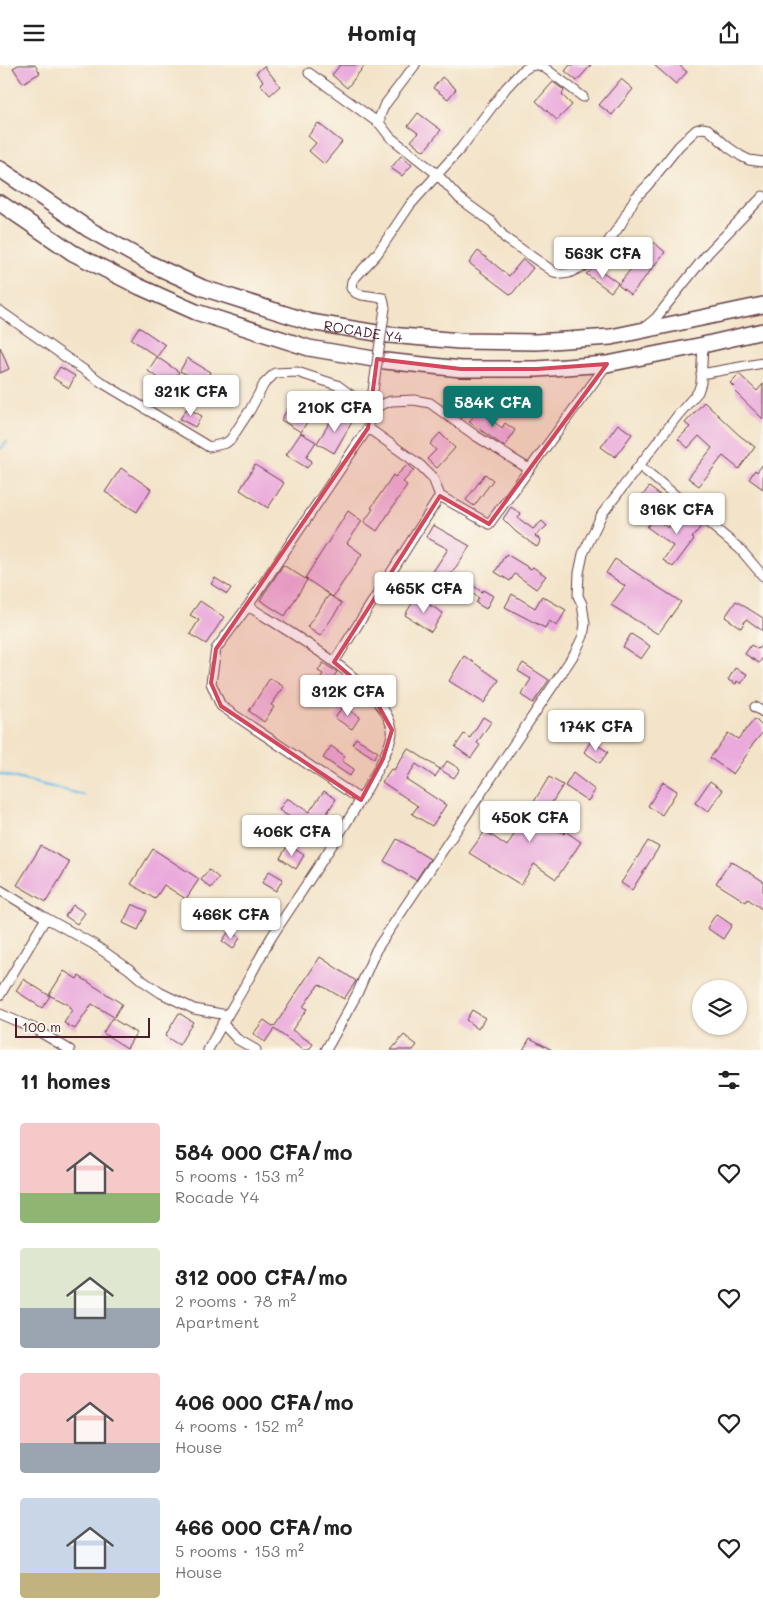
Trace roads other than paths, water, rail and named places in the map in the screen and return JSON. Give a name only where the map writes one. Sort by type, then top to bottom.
[{"type":"highway","name":"ROCADE Y4","points":[[0,169],[90,230],[151,264],[204,288],[310,322],[389,335],[460,341],[536,341],[611,337],[763,305]]},
{"type":"highway","name":"ROCADE Y4","points":[[0,203],[73,253],[140,287],[196,312],[309,348],[386,361],[461,369],[537,369],[607,364],[763,331]]},
{"type":"street","points":[[380,124],[380,117],[384,106],[415,65]]},
{"type":"street","points":[[361,800],[221,706],[211,683],[216,649],[368,428],[385,308],[383,298],[356,293],[351,288],[352,281],[377,254],[410,205],[461,148],[506,88],[521,72],[530,66],[537,65],[545,68],[582,97]]},
{"type":"street","points":[[309,73],[380,124],[390,137],[436,174],[459,198],[492,222],[501,234],[515,246],[554,272],[562,274],[569,273],[594,261],[617,230],[635,198],[688,135],[696,130],[708,129],[740,156],[750,161],[763,162]]},
{"type":"street","points":[[642,330],[656,318],[708,253],[763,196]]},
{"type":"street","points":[[0,311],[101,382],[209,447],[226,443],[231,439],[264,384],[275,373],[297,372],[337,385],[370,409]]},
{"type":"street","points":[[326,1050],[357,993],[376,950],[574,653],[583,636],[585,624],[582,604],[578,596],[579,573],[583,553],[599,520],[678,415],[698,392],[701,383],[704,345]]},
{"type":"street","points":[[701,374],[763,363]]},
{"type":"street","points":[[368,428],[420,465],[432,478],[440,496],[488,525],[607,364]]},
{"type":"street","points":[[370,409],[391,401],[414,399],[430,403],[476,436],[529,469]]},
{"type":"street","points":[[640,466],[740,549],[763,576]]},
{"type":"street","points":[[334,662],[440,496]]},
{"type":"street","points":[[208,1050],[270,938],[361,800],[383,759],[391,740],[392,730],[387,716],[372,694],[359,681],[334,662],[248,605]]},
{"type":"street","points":[[755,707],[763,712]]},
{"type":"street","points":[[0,889],[46,919],[93,944],[161,993],[194,1009],[225,1019],[237,1039],[256,1050]]},
{"type":"street","points":[[0,995],[46,919]]},
{"type":"street","points":[[0,1014],[33,1028],[70,1050]]},
{"type":"waterway","points":[[0,449],[7,442]]},
{"type":"waterway","points":[[0,774],[84,795]]}]
